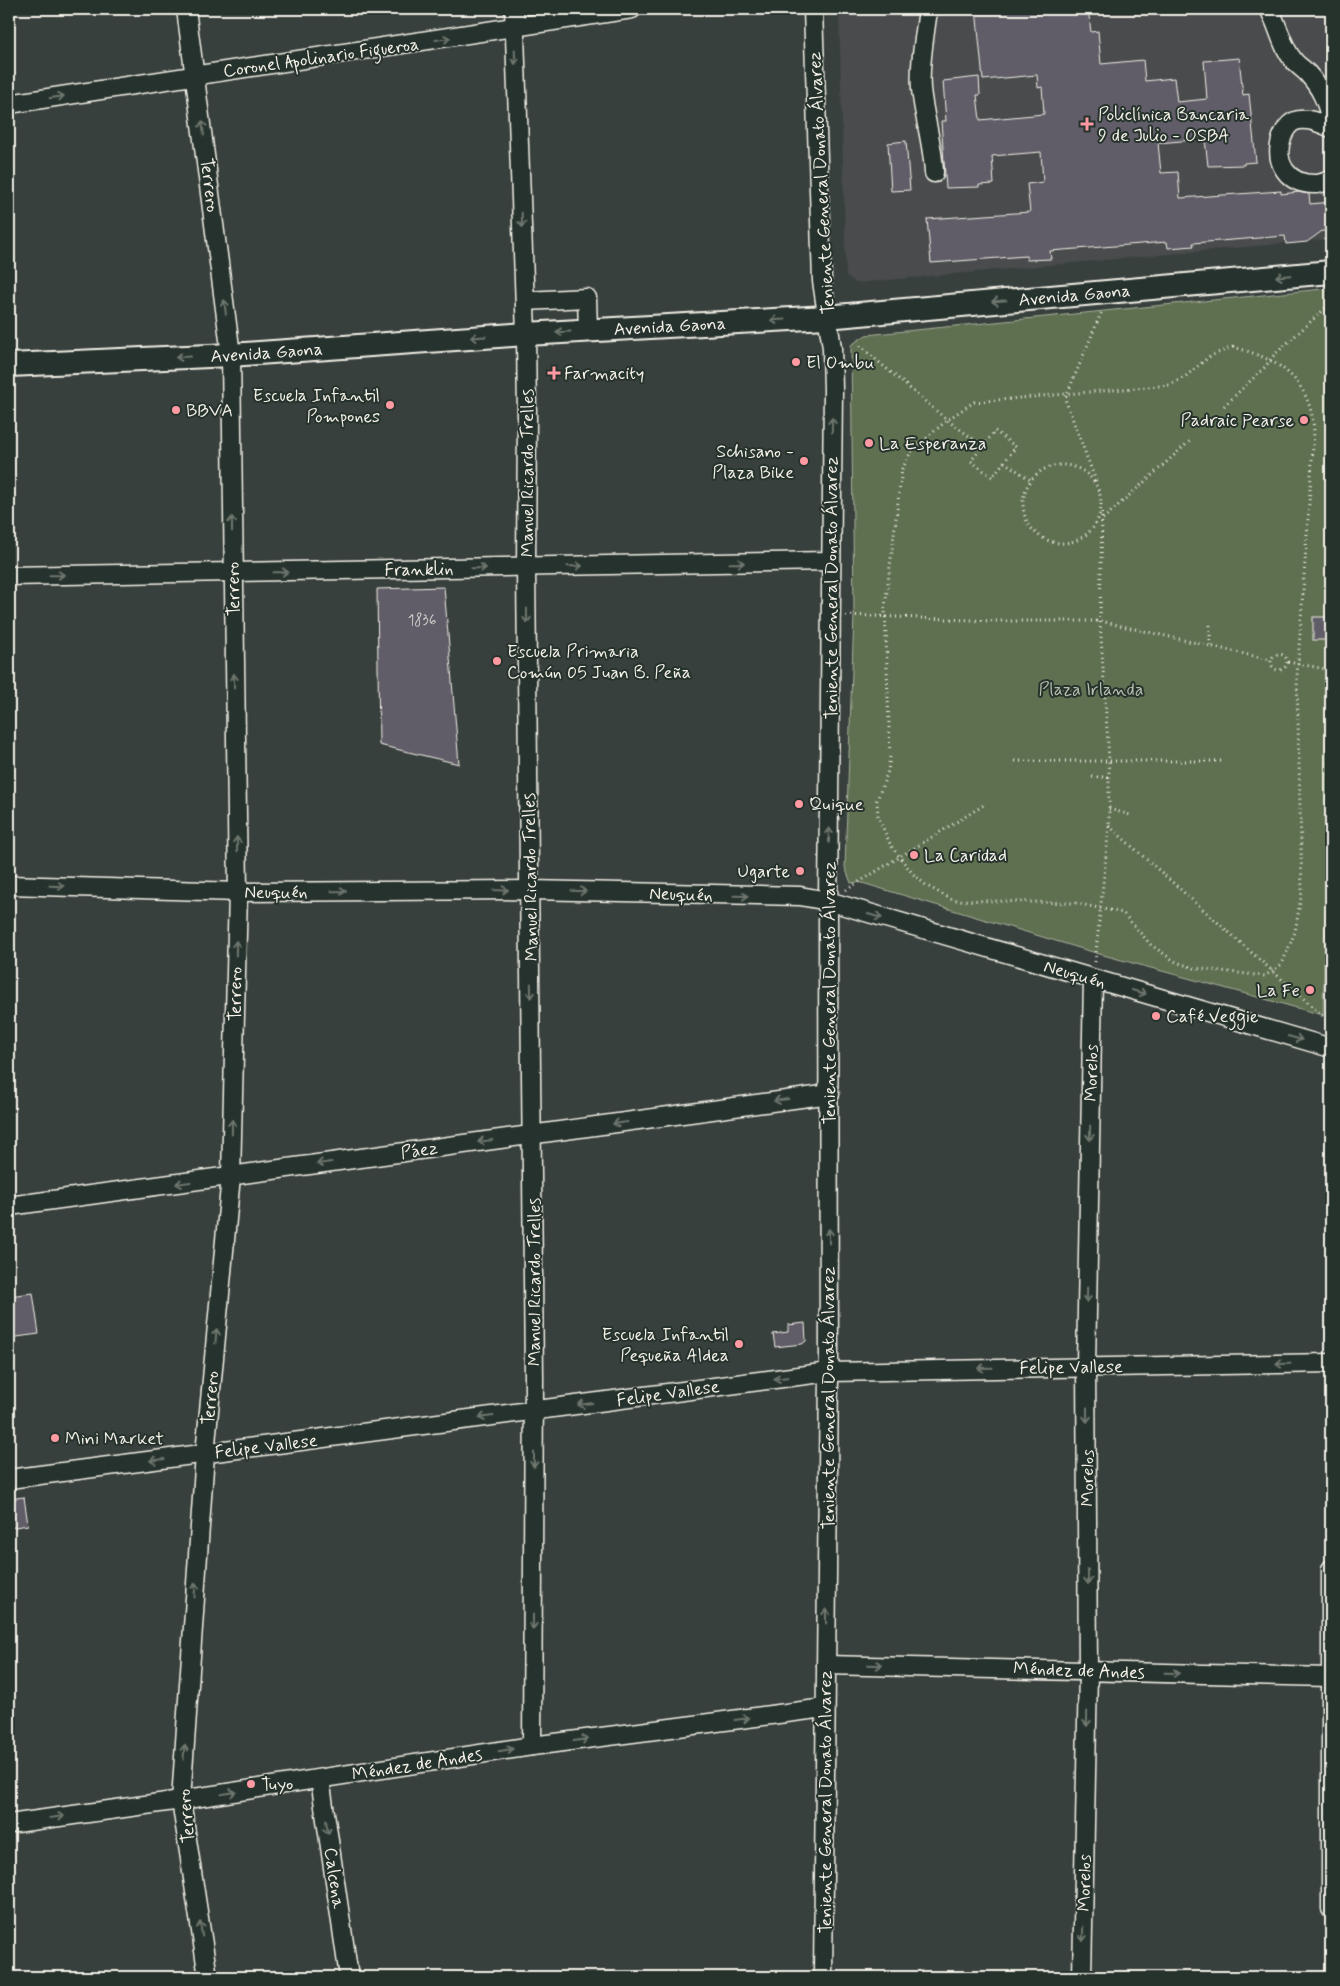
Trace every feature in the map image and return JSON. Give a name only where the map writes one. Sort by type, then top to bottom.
[{"type":"main road","name":"Avenida Gaona","points":[[9,365],[231,355],[588,330],[826,317],[1331,272]]},
{"type":"street","name":"Terrero","points":[[186,9],[231,355],[238,892],[231,1176],[205,1454],[181,1800],[208,1977]]},
{"type":"street","name":"Manuel Ricardo Trelles","points":[[514,9],[526,334],[526,567],[533,1135],[532,1746]]},
{"type":"street","name":"Coronel Apolinario Figueroa","points":[[9,104],[632,9]]},
{"type":"street","name":"Teniente General Donato Álvarez","points":[[813,9],[822,281],[832,348],[828,901],[830,1094],[829,1372],[823,1977]]},
{"type":"street","points":[[928,9],[921,88],[926,128],[934,148],[934,173]]},
{"type":"street","points":[[1269,9],[1276,21],[1281,41],[1294,62],[1308,73],[1322,91],[1331,118]]},
{"type":"street","points":[[1331,128],[1303,120],[1293,122],[1284,132],[1279,146],[1279,162],[1287,174],[1301,181],[1316,184],[1331,180]]},
{"type":"street","points":[[525,301],[587,298],[588,330]]},
{"type":"street","name":"Franklin","points":[[9,576],[830,561]]},
{"type":"street","name":"Neuquén","points":[[9,885],[238,892],[530,890],[800,896],[828,901],[1331,1048]]},
{"type":"street","name":"Morelos","points":[[1082,1977],[1088,1671],[1086,1366],[1092,979]]},
{"type":"street","name":"Páez","points":[[9,1206],[830,1094]]},
{"type":"street","name":"Felipe Vallese","points":[[9,1479],[829,1372],[1331,1363]]},
{"type":"street","points":[[1331,1569],[1331,1909]]},
{"type":"street","name":"Méndez de Andes","points":[[826,1665],[1331,1677]]},
{"type":"street","name":"Méndez de Andes","points":[[9,1824],[181,1800],[532,1746],[825,1708]]},
{"type":"street","name":"Calcena","points":[[320,1779],[350,1977]]},
{"type":"path","points":[[1092,979],[1102,909],[1109,826],[1109,760],[1100,621],[1102,497],[1064,399],[1109,292]]},
{"type":"path","points":[[1224,406],[1330,304]]},
{"type":"path","points":[[860,346],[947,420],[983,446]]},
{"type":"path","points":[[1232,347],[1259,354],[1270,360],[1292,374],[1302,389],[1313,417],[1314,432],[1298,664],[1298,800],[1302,891],[1295,932],[1282,964],[1265,976],[1194,968],[1176,962],[1151,946],[1123,913],[1075,903],[953,900],[927,886],[914,874],[891,846],[878,816],[877,800],[888,771],[890,757],[885,616],[894,519],[902,469],[911,452],[947,420],[974,402],[1170,384],[1186,376],[1210,356],[1232,347]]},
{"type":"path","points":[[995,431],[1016,447],[1004,462],[992,477],[971,461],[995,431]]},
{"type":"path","points":[[1097,484],[1088,474],[1068,465],[1054,466],[1042,470],[1031,480],[1025,492],[1023,505],[1030,528],[1040,537],[1053,543],[1066,544],[1088,535],[1102,519],[1190,441]]},
{"type":"path","points":[[1004,462],[1031,480]]},
{"type":"path","points":[[1097,524],[1102,511]]},
{"type":"path","points":[[830,614],[995,621],[1100,621],[1271,660]]},
{"type":"path","points":[[1210,624],[1210,646]]},
{"type":"path","points":[[1279,653],[1286,657],[1288,662],[1285,668],[1280,670],[1272,666],[1271,660],[1274,655],[1279,653]]},
{"type":"path","points":[[1288,662],[1331,670]]},
{"type":"path","points":[[1015,761],[1221,761]]},
{"type":"path","points":[[1092,777],[1109,777]]},
{"type":"path","points":[[828,901],[984,805]]},
{"type":"path","points":[[1109,809],[1130,816]]},
{"type":"path","points":[[1109,826],[1331,1023]]},
{"type":"shaded area","name":"Policlínica Bancaria 9 de Julio - OSBA","points":[[839,9],[1331,9],[1331,239],[856,283],[846,276]]},
{"type":"green space","name":"Plaza Irlanda","points":[[1323,289],[1331,293],[1331,674],[1323,1015],[1096,953],[859,882],[851,883],[845,867],[854,615],[851,345],[866,335]]},
{"type":"building","points":[[976,9],[1088,9],[1091,32],[1098,31],[1101,64],[1143,60],[1145,81],[1174,78],[1177,102],[1207,99],[1204,61],[1239,58],[1243,95],[1249,94],[1256,162],[1244,163],[1244,165],[1208,166],[1205,139],[1158,143],[1161,173],[1178,172],[1180,198],[1281,191],[1281,194],[1299,192],[1309,194],[1310,204],[1331,202],[1331,231],[1322,231],[1307,242],[1286,244],[1285,236],[1193,243],[1194,246],[1168,248],[1167,242],[1050,251],[1051,259],[1027,260],[1026,256],[931,263],[927,219],[1030,212],[1027,184],[1043,182],[1041,152],[992,156],[994,184],[979,185],[979,187],[946,188],[941,121],[946,121],[943,81],[979,77],[980,95],[977,95],[980,120],[1044,114],[1042,87],[1038,88],[1037,75],[983,80]]},
{"type":"building","points":[[906,141],[910,190],[891,191],[888,143]]},
{"type":"building","points":[[444,587],[459,764],[379,745],[377,589]]},
{"type":"building","points":[[1313,617],[1328,617],[1328,640],[1313,640]]},
{"type":"building","points":[[33,1293],[39,1334],[9,1338],[9,1296]]},
{"type":"building","points":[[805,1323],[806,1341],[802,1344],[775,1347],[773,1334],[788,1332],[788,1325]]},
{"type":"building","points":[[24,1497],[28,1525],[9,1528],[9,1499]]},
{"type":"place","name":"Policlínica Bancaria 9 de Julio - OSBA","points":[[1087,124]]},
{"type":"place","name":"El Ombu","points":[[796,362]]},
{"type":"place","name":"Farmacity","points":[[554,373]]},
{"type":"place","name":"Escuela Infantil Pompones","points":[[390,405]]},
{"type":"place","name":"BBVA","points":[[176,410]]},
{"type":"place","name":"Padraic Pearse","points":[[1304,420]]},
{"type":"place","name":"La Esperanza","points":[[869,443]]},
{"type":"place","name":"Schisano - Plaza Bike","points":[[804,461]]},
{"type":"place","name":"Escuela Primaria Común 05 Juan B. Peña","points":[[497,661]]},
{"type":"place","name":"Quique","points":[[799,804]]},
{"type":"place","name":"La Caridad","points":[[914,855]]},
{"type":"place","name":"Ugarte","points":[[800,871]]},
{"type":"place","name":"La Fe","points":[[1310,990]]},
{"type":"place","name":"Café Veggie","points":[[1156,1016]]},
{"type":"place","name":"Escuela Infantil Pequeña Aldea","points":[[739,1344]]},
{"type":"place","name":"Mini Market","points":[[55,1438]]},
{"type":"place","name":"Tuyo","points":[[251,1784]]}]
